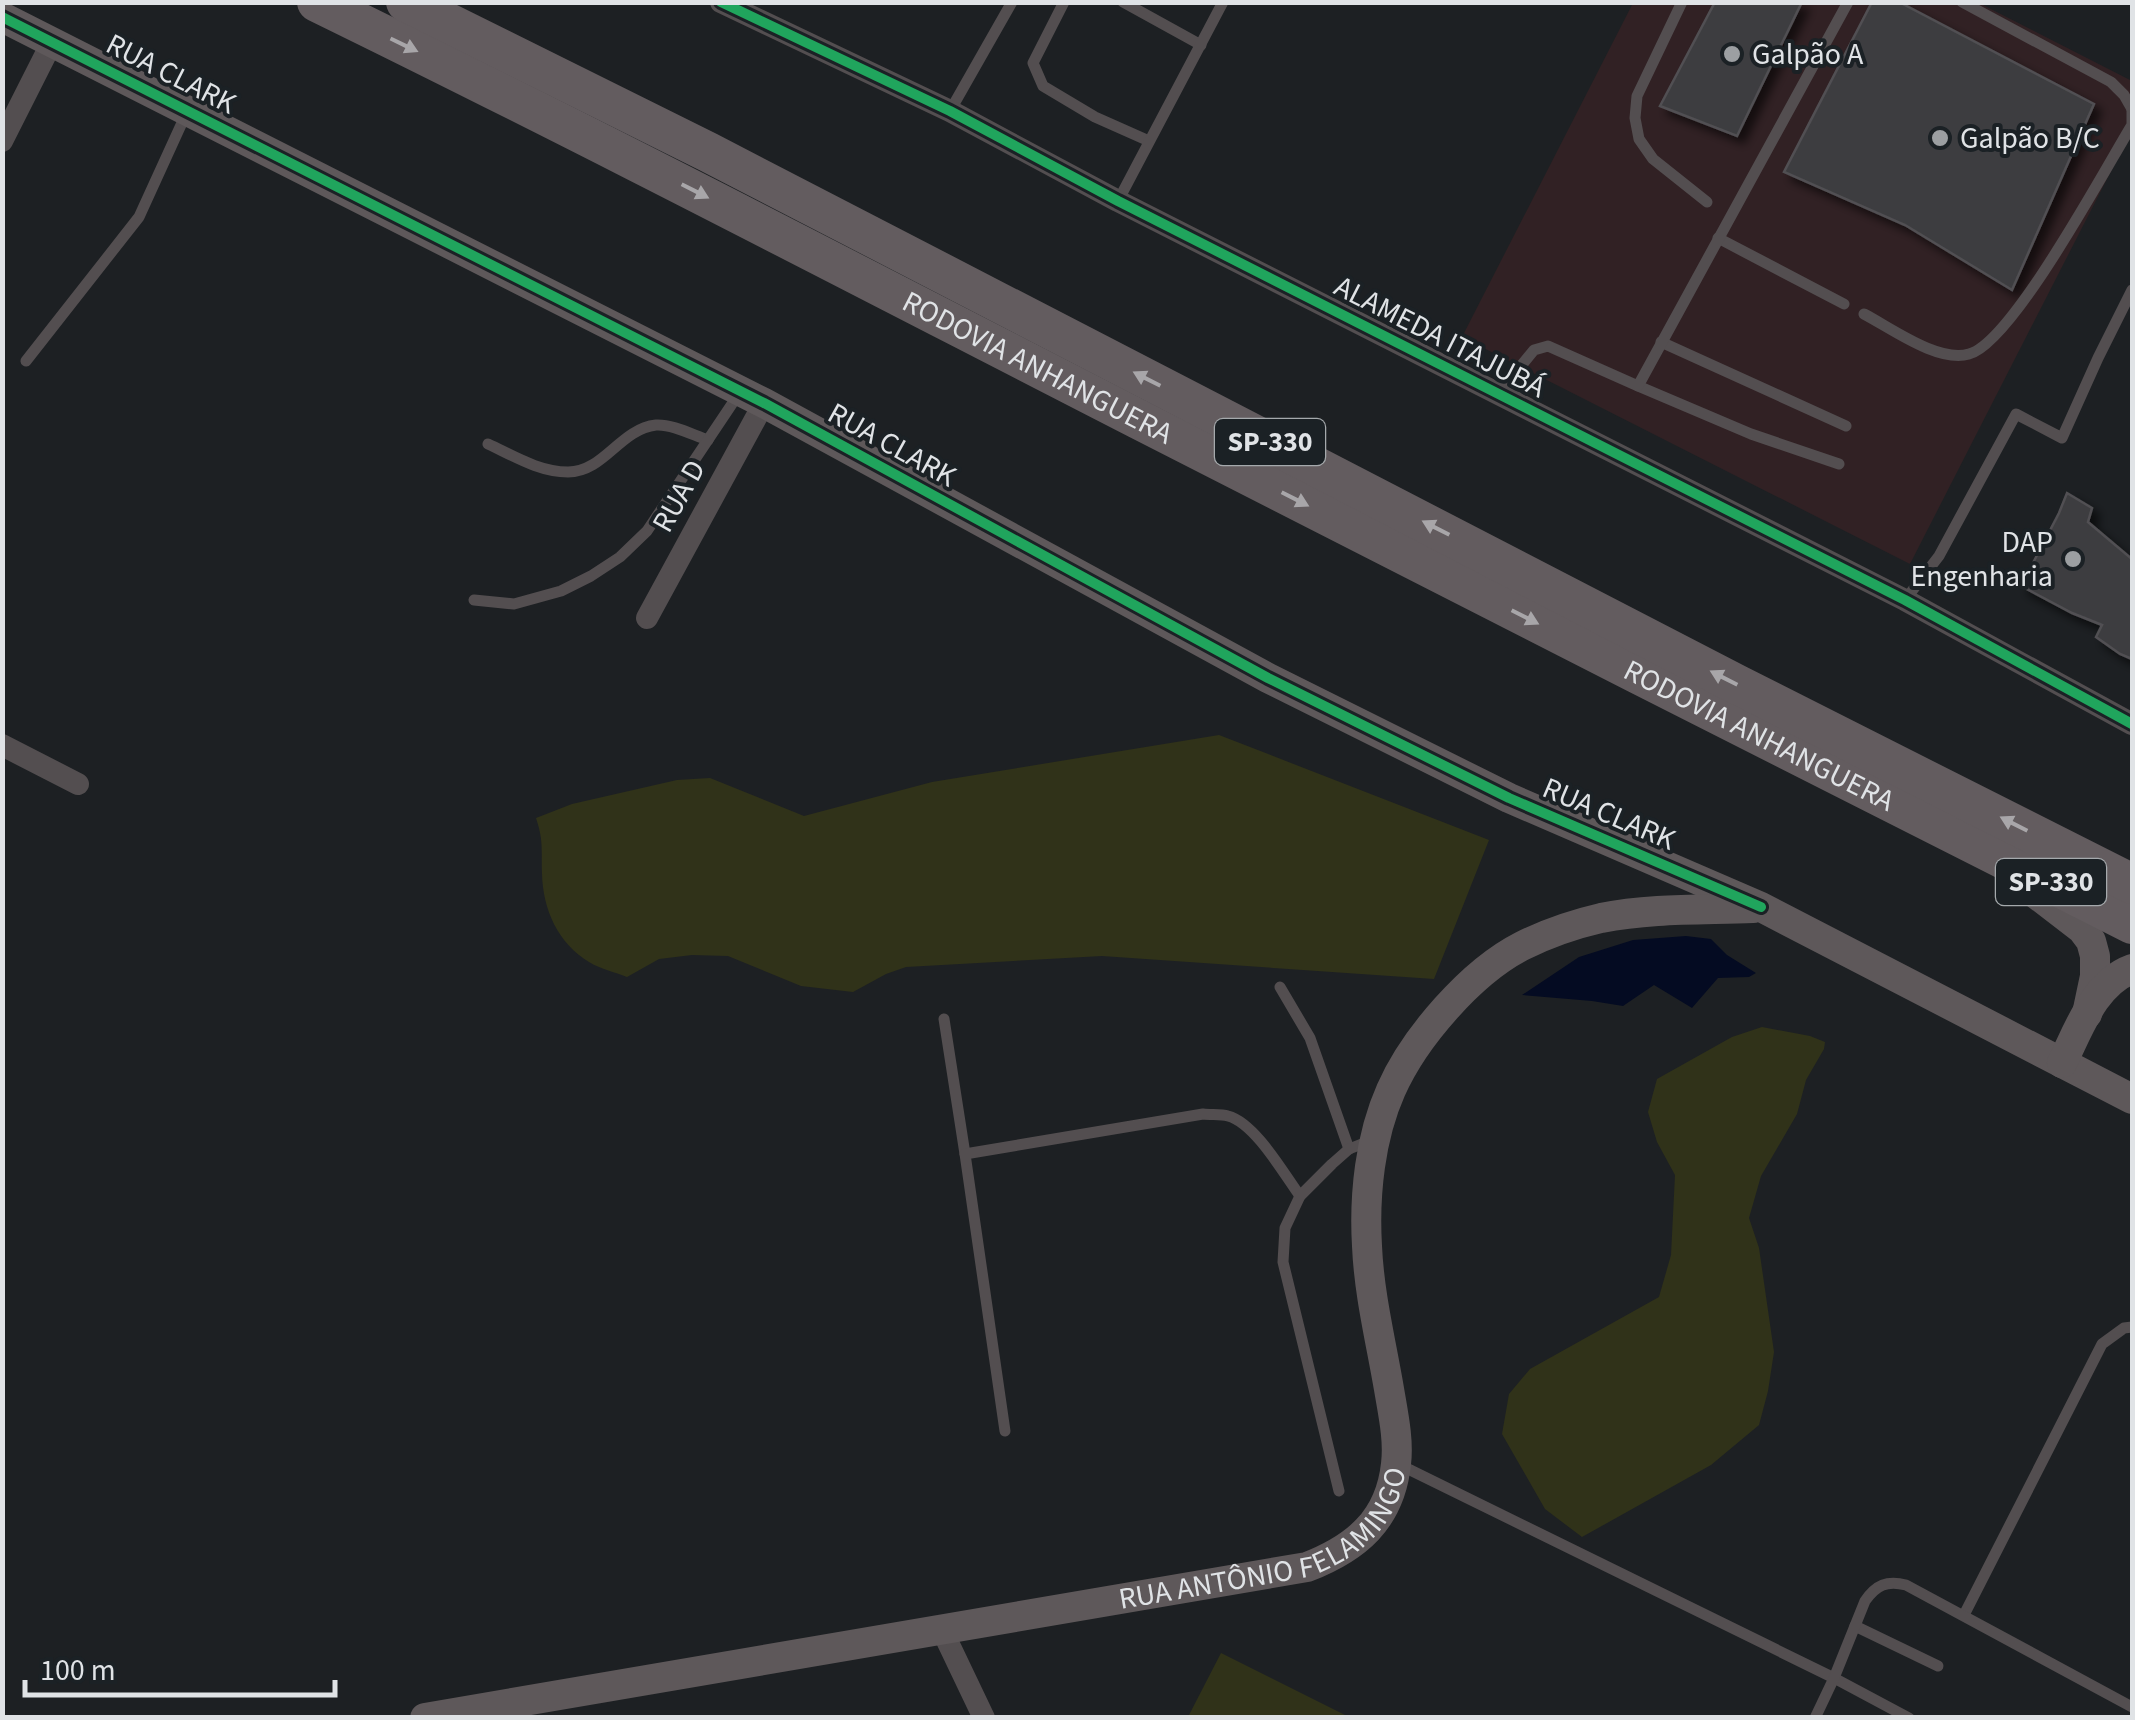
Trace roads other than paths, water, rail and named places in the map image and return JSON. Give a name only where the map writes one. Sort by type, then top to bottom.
[{"type":"highway","name":"RODOVIA ANHANGUERA","points":[[316,2],[790,238],[1634,673],[2132,924]]},
{"type":"highway","name":"RODOVIA ANHANGUERA","points":[[406,2],[708,152],[1755,694],[2132,884]]},
{"type":"main road","name":"RUA CLARK","points":[[2,17],[752,397],[1268,678],[1509,798],[1761,907],[2132,1099]]},
{"type":"main road","points":[[1969,841],[2082,929],[2091,941],[2095,976],[2087,1014]]},
{"type":"main road","name":"RUA ANTÔNIO FELAMINGO","points":[[425,1718],[1308,1567],[1335,1556],[1357,1542],[1375,1522],[1396,1464],[1394,1423],[1367,1249],[1363,1144],[1417,1043],[1447,1007],[1522,946],[1599,919],[1644,912],[1761,907]]},
{"type":"main road","points":[[2062,1063],[2102,988],[2114,977],[2132,970]]},
{"type":"street","name":"ALAMEDA ITAJUBÁ","points":[[721,2],[745,8],[950,111],[1118,201],[1905,600],[2132,724]]},
{"type":"street","points":[[2,140],[52,42]]},
{"type":"street","name":"RUA D","points":[[647,618],[752,397]]},
{"type":"street","points":[[2,745],[78,784]]},
{"type":"street","points":[[942,1630],[984,1718]]},
{"type":"lane","points":[[950,111],[1012,2]]},
{"type":"lane","points":[[1064,2],[1032,63],[1043,86],[1094,117],[1149,141]]},
{"type":"lane","points":[[1123,2],[1200,45]]},
{"type":"lane","points":[[1118,201],[1223,2]]},
{"type":"lane","points":[[1682,2],[1636,96],[1635,118],[1639,139],[1652,159],[1707,202]]},
{"type":"lane","points":[[1638,386],[1848,2]]},
{"type":"lane","points":[[1864,314],[1940,354],[1970,354],[1986,345],[2031,293],[2132,125],[2132,110],[2111,82],[1962,2]]},
{"type":"lane","points":[[26,361],[139,217],[188,110]]},
{"type":"lane","points":[[1718,238],[1844,304]]},
{"type":"lane","points":[[1905,600],[1939,556],[2016,414],[2062,438],[2132,290]]},
{"type":"lane","points":[[1661,342],[1846,426]]},
{"type":"lane","points":[[1498,394],[1534,350],[1548,346],[1752,434],[1839,464]]},
{"type":"lane","points":[[474,600],[514,604],[561,591],[620,557],[647,530],[708,440],[752,397]]},
{"type":"lane","points":[[488,444],[542,469],[570,472],[589,468],[622,439],[653,425],[708,440]]},
{"type":"lane","points":[[1280,987],[1363,1144],[1332,1164],[1300,1196],[1286,1228],[1283,1262],[1339,1491]]},
{"type":"lane","points":[[944,1019],[1005,1431]]},
{"type":"lane","points":[[965,1154],[1203,1114],[1229,1116],[1259,1139],[1300,1196]]},
{"type":"lane","points":[[1964,1615],[2102,1344],[2124,1328],[2132,1328]]},
{"type":"lane","points":[[1396,1464],[1909,1718]]},
{"type":"lane","points":[[1815,1718],[1866,1601],[1873,1590],[1894,1582],[1906,1584],[2132,1707]]},
{"type":"lane","points":[[1855,1626],[1938,1666]]},
{"type":"water","points":[[1686,936],[1711,939],[1727,955],[1756,973],[1749,977],[1718,978],[1692,1008],[1654,985],[1623,1006],[1522,995],[1579,957],[1633,940]]},
{"type":"place","name":"Galpão A","points":[[1732,54]]},
{"type":"place","name":"Galpão B/C","points":[[1940,138]]},
{"type":"place","name":"DAP Engenharia","points":[[2073,559]]}]
